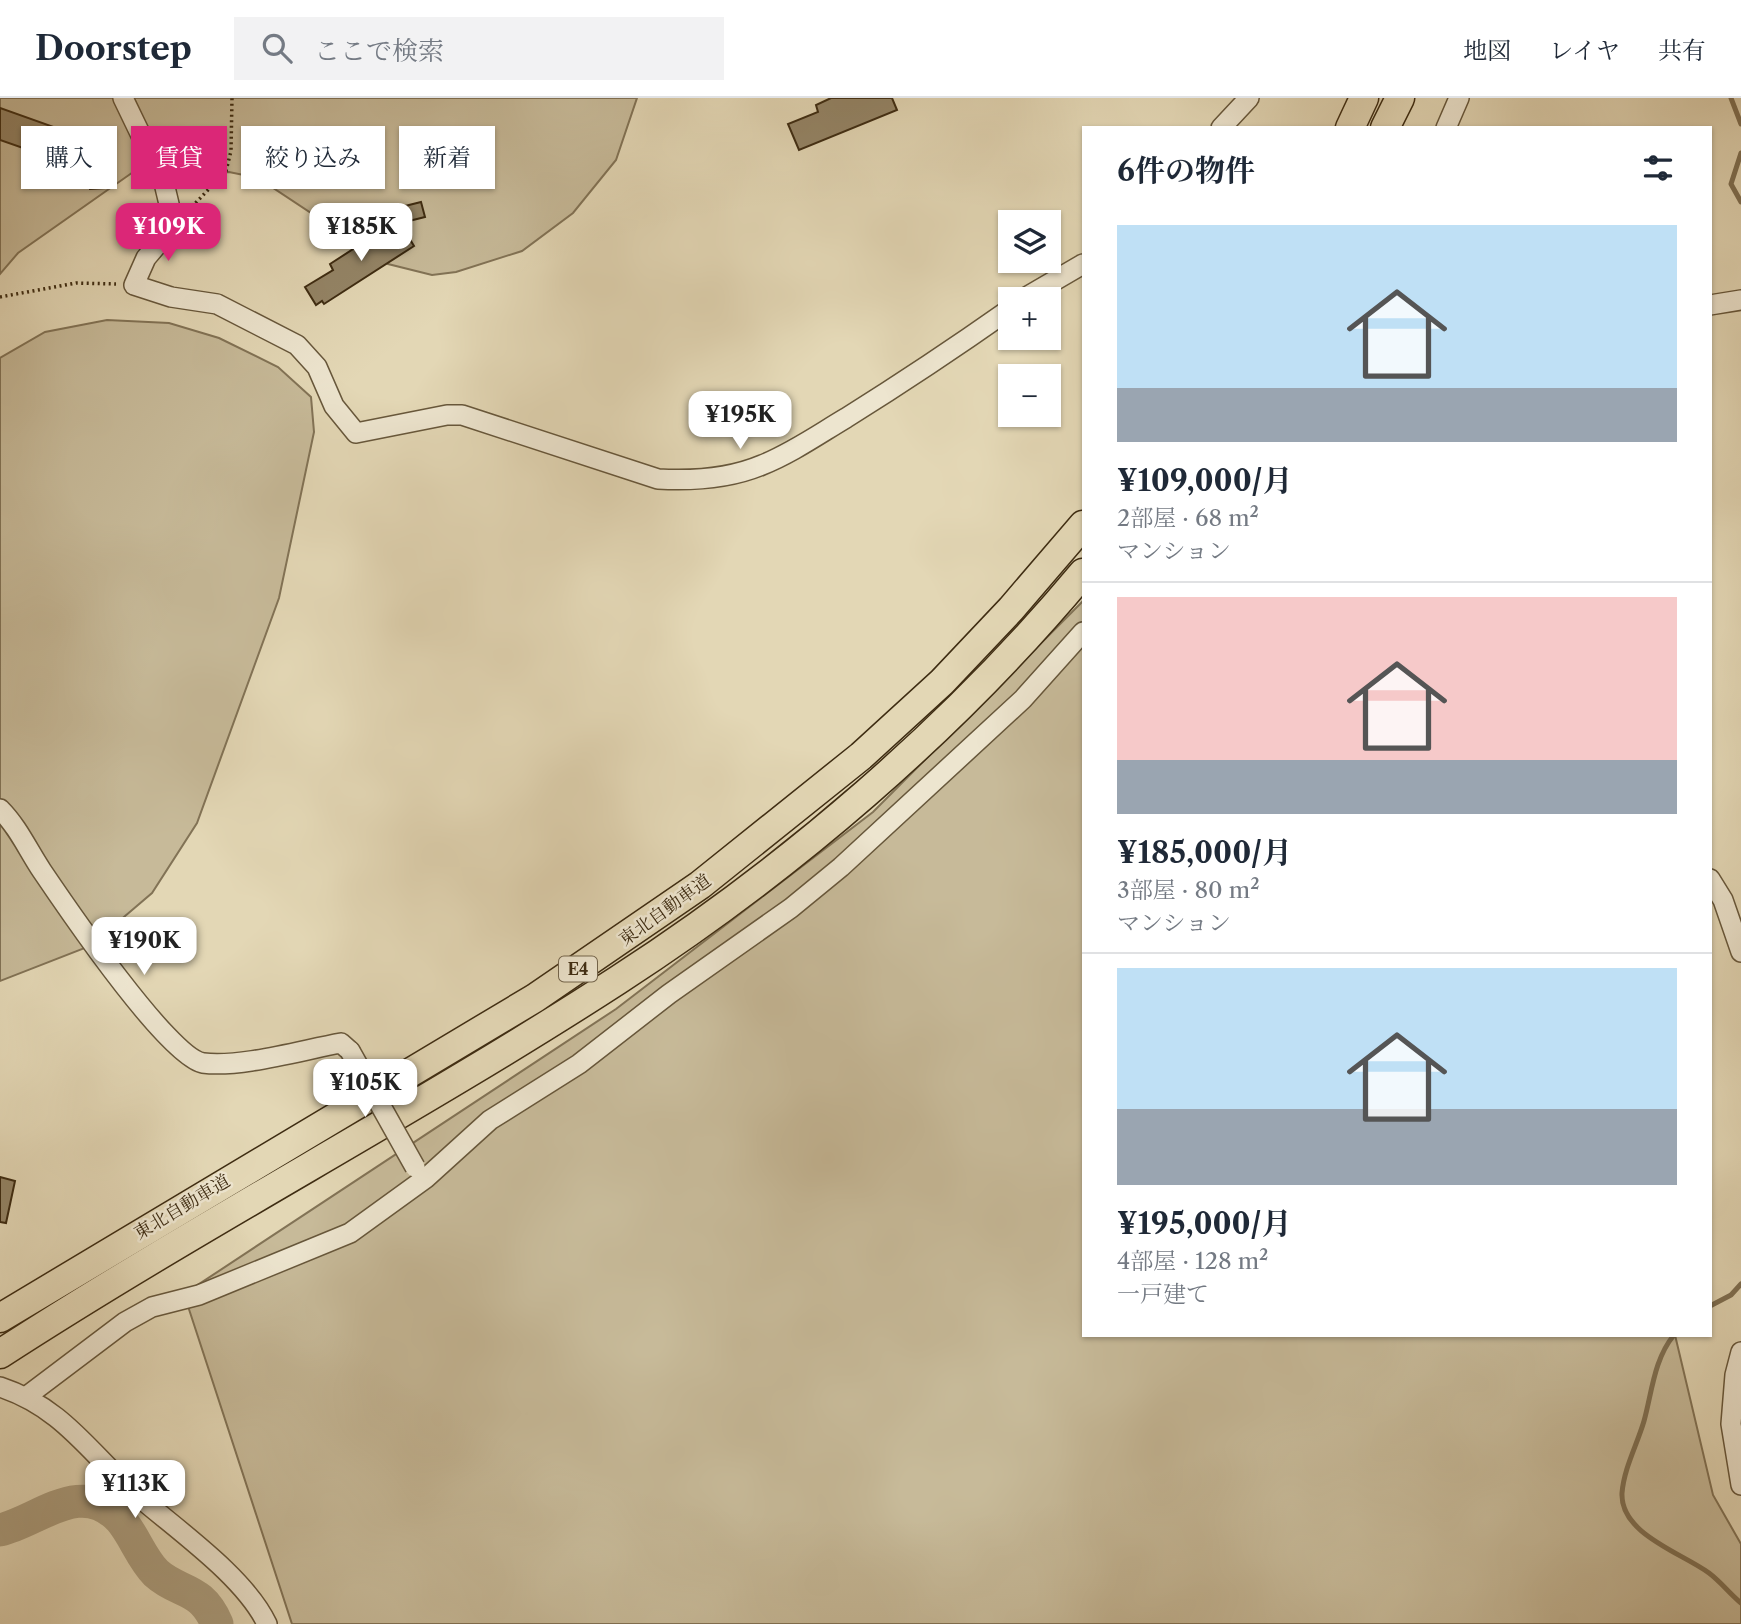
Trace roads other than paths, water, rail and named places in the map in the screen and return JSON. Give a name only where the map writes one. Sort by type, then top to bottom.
[{"type":"highway","points":[[1351,126],[1364,98]]},
{"type":"highway","points":[[1386,126],[1400,98]]},
{"type":"highway","name":"東北自動車道","points":[[0,1318],[535,998],[701,885],[850,765],[942,682],[1011,609],[1082,526]]},
{"type":"highway","name":"東北自動車道","points":[[0,1354],[149,1261],[491,1060],[620,979],[718,911],[813,837],[934,731],[1009,656],[1082,574]]},
{"type":"street","points":[[123,98],[164,183],[174,225],[146,258],[134,285],[171,297],[217,304],[297,345],[317,367],[334,406],[356,433],[447,415],[462,415],[658,479],[683,481],[722,477],[761,466],[787,453],[932,365],[998,318]]},
{"type":"street","points":[[1223,126],[1250,98]]},
{"type":"street","points":[[1447,126],[1459,98]]},
{"type":"street","points":[[1044,287],[1082,265]]},
{"type":"street","points":[[1712,305],[1741,300]]},
{"type":"street","points":[[27,1396],[125,1322],[152,1307],[198,1295],[350,1233],[421,1172],[490,1120],[579,1064],[668,994],[791,908],[841,867],[1023,699],[1082,633]]},
{"type":"street","points":[[0,810],[11,820],[42,870],[142,1008],[181,1049],[200,1063],[232,1063],[341,1043],[350,1051],[421,1172]]},
{"type":"street","points":[[1712,882],[1723,900],[1741,952]]},
{"type":"street","points":[[1741,1352],[1735,1375],[1731,1424],[1741,1485]]},
{"type":"street","points":[[0,1387],[27,1396],[75,1431],[135,1494],[200,1547],[262,1613],[267,1624]]},
{"type":"waterway","points":[[1731,98],[1741,124]]},
{"type":"waterway","points":[[1741,153],[1731,184],[1741,202]]},
{"type":"waterway","points":[[1712,1305],[1731,1295],[1741,1284]]},
{"type":"waterway","points":[[1672,1337],[1662,1354],[1654,1376],[1644,1421],[1625,1475],[1622,1493],[1624,1507],[1631,1520],[1642,1531],[1709,1573],[1741,1603]]},
{"type":"waterway","points":[[0,1530],[60,1505],[90,1502],[105,1507],[125,1525],[156,1573],[197,1597],[211,1612],[217,1624]]}]
